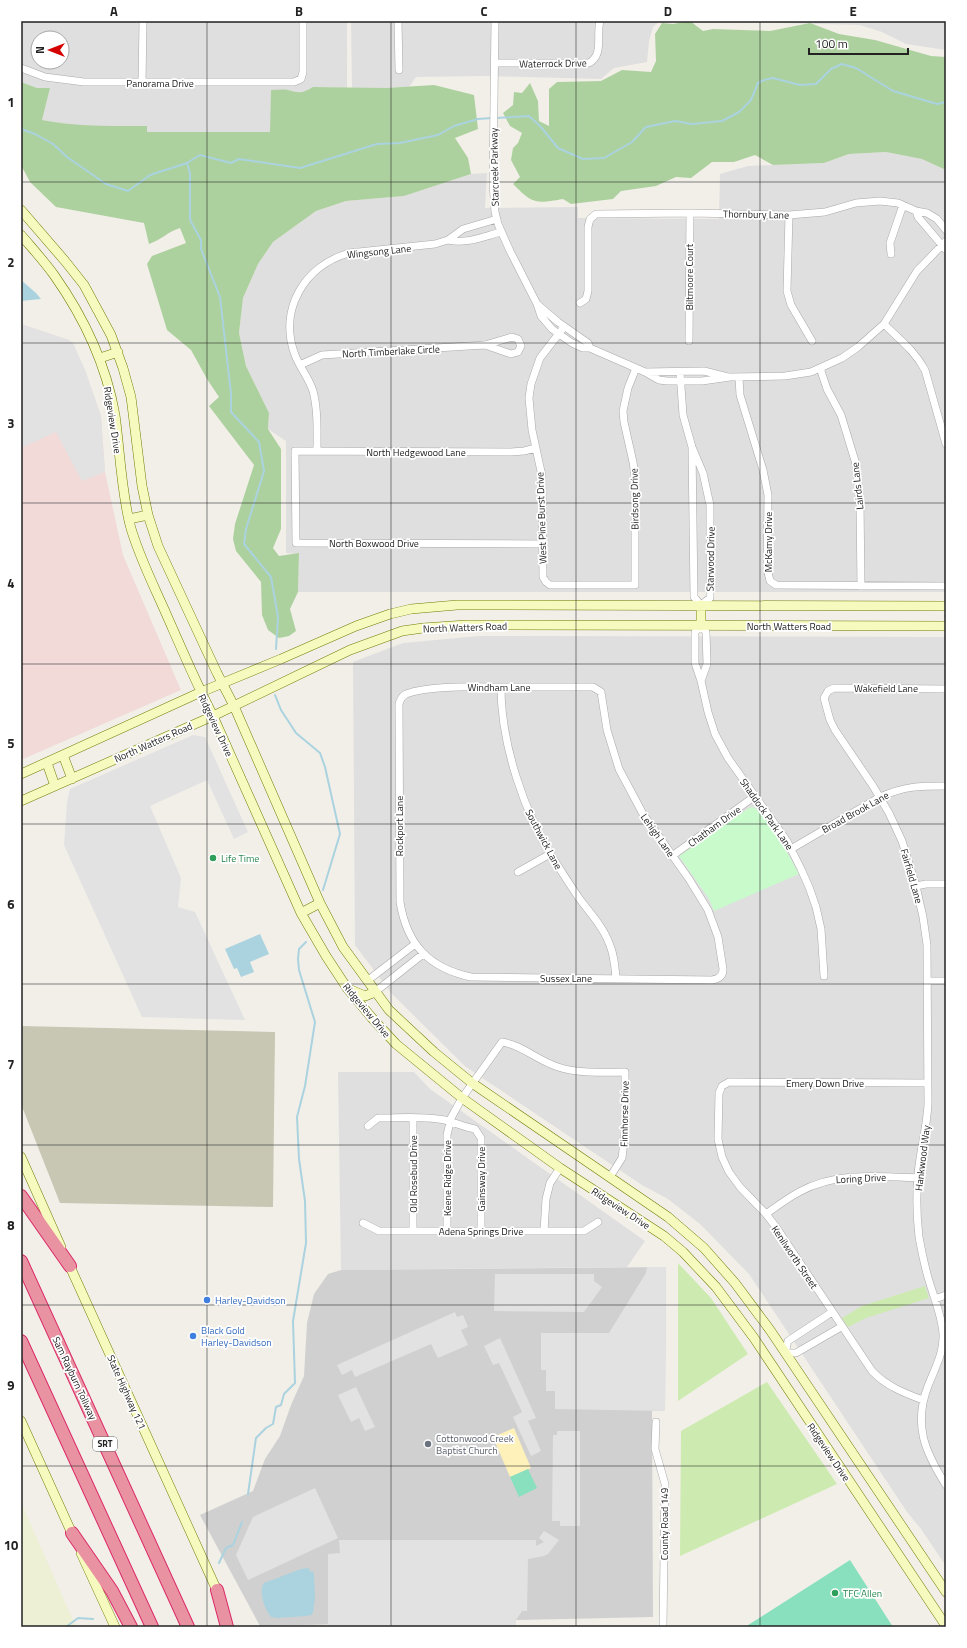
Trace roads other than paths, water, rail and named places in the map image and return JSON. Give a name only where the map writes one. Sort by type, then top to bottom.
[{"type":"highway","points":[[21,1196],[70,1266]]},
{"type":"highway","name":"Sam Rayburn Tollway","points":[[21,1261],[188,1627]]},
{"type":"highway","points":[[21,1341],[152,1627]]},
{"type":"highway","points":[[72,1534],[112,1591],[131,1627]]},
{"type":"highway","points":[[216,1590],[227,1627]]},
{"type":"main road","name":"Ridgeview Drive","points":[[21,210],[84,285],[104,320],[118,352],[126,377],[133,408],[142,486],[148,515],[161,554],[234,706],[320,903],[343,947],[389,1010],[434,1052],[472,1083],[668,1217],[704,1248],[739,1288],[770,1330],[946,1592]]},
{"type":"main road","name":"Ridgeview Drive","points":[[21,235],[61,286],[83,321],[100,358],[108,383],[114,413],[122,484],[129,519],[142,558],[200,692],[213,716],[301,913],[347,988],[396,1044],[429,1073],[560,1168],[664,1236],[702,1270],[731,1306],[770,1362],[946,1626]]},
{"type":"main road","points":[[100,358],[118,352]]},
{"type":"main road","points":[[129,519],[148,515]]},
{"type":"main road","name":"North Watters Road","points":[[21,774],[200,692],[356,626],[390,614],[411,609],[457,605],[946,606]]},
{"type":"main road","points":[[701,606],[701,626]]},
{"type":"main road","name":"North Watters Road","points":[[21,801],[213,716],[350,650],[402,632],[423,628],[466,625],[946,626]]},
{"type":"main road","points":[[63,756],[72,779]]},
{"type":"main road","points":[[47,763],[55,786]]},
{"type":"main road","points":[[301,913],[320,903]]},
{"type":"main road","points":[[347,988],[361,995],[369,995],[375,992]]},
{"type":"main road","name":"State Highway 121","points":[[21,1157],[234,1627]]},
{"type":"main road","points":[[770,1362],[785,1354]]},
{"type":"main road","points":[[21,1421],[115,1627]]},
{"type":"street","points":[[142,83],[143,21]]},
{"type":"street","name":"Panorama Drive","points":[[21,68],[46,77],[67,81],[102,83],[294,82],[301,78],[303,72],[303,21]]},
{"type":"street","points":[[398,21],[399,70]]},
{"type":"street","name":"Starcreek Parkway","points":[[495,21],[493,155],[494,198],[497,219],[501,232],[537,304],[541,316],[552,329],[578,346],[590,348],[645,372],[659,380],[702,381],[730,377]]},
{"type":"street","name":"Waterrock Drive","points":[[495,63],[590,64],[595,60],[598,54],[600,21]]},
{"type":"street","name":"Thornbury Lane","points":[[580,303],[586,299],[588,291],[588,227],[590,219],[593,216],[600,214],[690,213],[788,215],[825,212],[869,201],[898,203],[916,211],[927,213],[932,215],[946,230]]},
{"type":"street","points":[[891,254],[890,242],[903,205]]},
{"type":"street","points":[[916,211],[918,217],[945,245]]},
{"type":"street","name":"Biltmoore Court","points":[[689,341],[690,213]]},
{"type":"street","points":[[788,215],[787,291],[791,305],[812,341]]},
{"type":"street","name":"Wingsong Lane","points":[[317,451],[316,402],[310,383],[300,365],[291,343],[290,319],[296,296],[301,287],[312,274],[331,259],[349,253],[421,246],[448,240],[463,229],[497,219]]},
{"type":"street","name":"Wingsong Lane","points":[[448,240],[460,243],[501,232]]},
{"type":"street","name":"Starcreek Parkway","points":[[645,372],[704,371],[739,378],[785,376],[820,368],[853,351],[884,324],[918,271],[945,245]]},
{"type":"street","name":"Starcreek Parkway","points":[[537,304],[564,327],[588,343],[590,348]]},
{"type":"street","points":[[884,324],[907,345],[925,370],[946,444]]},
{"type":"street","name":"West Pine Burst Drive","points":[[564,327],[540,358],[531,384],[530,412],[542,476],[544,581],[550,585],[635,585]]},
{"type":"street","name":"North Timberlake Circle","points":[[300,365],[322,355],[331,354],[485,345]]},
{"type":"street","name":"Birdsong Drive","points":[[635,585],[635,476],[623,410],[628,388],[636,368]]},
{"type":"street","name":"Lairds Lane","points":[[820,368],[827,389],[841,415],[856,464],[860,501],[861,586]]},
{"type":"street","name":"Starwood Drive","points":[[680,372],[683,415],[692,447],[703,473],[710,506],[710,598],[701,606],[694,597],[692,447]]},
{"type":"street","name":"McKamy Drive","points":[[739,378],[740,395],[768,495],[767,568],[770,581],[776,585],[946,586]]},
{"type":"street","name":"North Hedgewood Lane","points":[[295,452],[511,452],[536,448]]},
{"type":"street","name":"North Boxwood Drive","points":[[295,452],[296,543],[543,544]]},
{"type":"street","points":[[701,626],[706,632],[707,664],[701,681]]},
{"type":"street","name":"Shaddock Park Lane","points":[[701,626],[695,632],[695,663],[708,712],[728,758],[774,822],[792,849],[802,869],[816,907],[823,948],[824,976]]},
{"type":"street","name":"Southwick Lane","points":[[501,687],[501,701],[505,727],[515,772],[528,808],[550,854],[579,898],[604,932],[613,953],[616,978]]},
{"type":"street","name":"Windham Lane","points":[[401,699],[406,694],[436,689],[593,687],[599,690]]},
{"type":"street","name":"Wakefield Lane","points":[[828,691],[834,688],[946,689]]},
{"type":"street","name":"Lehigh Lane","points":[[599,690],[602,695],[607,730],[619,769],[635,801],[702,898],[714,922],[723,969],[720,977]]},
{"type":"street","name":"Fairfield Lane","points":[[828,691],[824,698],[828,715],[835,730],[880,797],[902,841],[916,886],[925,932],[928,1083]]},
{"type":"street","name":"Rockport Lane","points":[[401,699],[399,704],[400,902],[404,923],[419,949]]},
{"type":"street","name":"Broad Brook Lane","points":[[792,849],[880,797],[894,791],[909,787],[946,786]]},
{"type":"street","name":"Chatham Drive","points":[[672,856],[755,796]]},
{"type":"street","points":[[518,872],[550,854]]},
{"type":"street","points":[[916,886],[926,884],[946,884]]},
{"type":"street","points":[[367,981],[419,949]]},
{"type":"street","points":[[375,992],[419,949]]},
{"type":"street","name":"Sussex Lane","points":[[419,949],[447,970],[472,977],[712,980],[720,977]]},
{"type":"street","points":[[927,981],[946,982]]},
{"type":"street","name":"Keene Ridge Drive","points":[[447,1231],[447,1135],[450,1122],[462,1098],[502,1042],[512,1043],[557,1067],[579,1072],[625,1072]]},
{"type":"street","name":"Finnhorse Drive","points":[[610,1176],[622,1158],[625,1133],[625,1072]]},
{"type":"street","name":"Emery Down Drive","points":[[722,1086],[729,1082],[928,1083]]},
{"type":"street","name":"Hankwood Way","points":[[928,1083],[927,1118],[918,1178],[919,1236],[923,1261],[942,1326],[943,1344],[939,1361],[923,1400],[921,1422],[925,1446],[929,1457],[946,1485]]},
{"type":"street","name":"Kenilworth Street","points":[[722,1086],[719,1093],[718,1139],[722,1157],[736,1182],[766,1214],[866,1363],[880,1379],[898,1390],[923,1400]]},
{"type":"street","points":[[368,1126],[378,1118],[440,1119],[450,1122]]},
{"type":"street","name":"Old Rosebud Drive","points":[[413,1118],[413,1231]]},
{"type":"street","name":"Gainsway Drive","points":[[450,1122],[464,1128],[475,1129],[481,1138],[482,1231]]},
{"type":"street","points":[[544,1231],[546,1199],[550,1183],[560,1168]]},
{"type":"street","name":"Loring Drive","points":[[766,1214],[799,1192],[816,1184],[834,1179],[874,1176],[918,1178]]},
{"type":"street","name":"Adena Springs Drive","points":[[364,1223],[379,1230],[584,1231],[598,1222]]},
{"type":"street","points":[[935,1298],[946,1295]]},
{"type":"street","points":[[832,1312],[788,1341],[785,1354],[796,1353],[842,1327]]},
{"type":"street","name":"County Road 149","points":[[656,1422],[655,1449],[665,1484],[663,1627]]},
{"type":"water","points":[[21,280],[36,293],[41,299],[21,301]]},
{"type":"water","points":[[260,934],[269,954],[250,962],[254,972],[241,977],[237,968],[234,969],[225,949]]},
{"type":"water","points":[[308,1568],[311,1572],[313,1571],[314,1575],[315,1598],[313,1613],[306,1616],[271,1617],[263,1601],[262,1587],[264,1583],[301,1569]]},
{"type":"waterway","points":[[496,118],[529,116],[540,126],[558,148],[583,159],[604,158],[632,142],[646,127],[675,121],[692,124],[722,121],[739,112],[751,100],[758,83],[764,80],[773,78],[800,85],[816,84],[831,69],[842,64],[856,68],[893,91],[937,104],[946,102]]},
{"type":"waterway","points":[[21,129],[35,134],[53,144],[67,157],[106,184],[128,191],[150,175],[187,163],[200,155],[231,163],[239,159],[300,168],[377,144],[400,143],[438,135],[454,126],[478,119],[492,118]]},
{"type":"waterway","points":[[187,163],[190,173],[190,220],[201,240],[201,249],[220,297],[231,394],[231,412],[259,442],[264,471],[246,529],[244,544],[271,577],[278,617],[276,649]]},
{"type":"waterway","points":[[275,695],[281,710],[296,733],[320,753],[325,767],[340,834],[323,890]]},
{"type":"waterway","points":[[248,1494],[256,1438],[266,1428],[273,1424],[276,1407],[281,1405],[284,1394],[295,1383],[293,1321],[306,1243],[305,1201],[299,1159],[297,1117],[305,1086],[315,1022],[299,970],[299,949],[306,942]]},
{"type":"waterway","points":[[219,1563],[226,1548],[233,1545],[242,1522]]},
{"type":"waterway","points":[[66,1627],[78,1618],[93,1619]]},
{"type":"place","name":"Life Time","points":[[213,858]]},
{"type":"place","name":"Harley-Davidson","points":[[207,1300]]},
{"type":"place","name":"Black Gold Harley-Davidson","points":[[193,1336]]},
{"type":"place","name":"Cottonwood Creek Baptist Church","points":[[428,1444]]},
{"type":"place","name":"TFC Allen","points":[[835,1593]]}]
